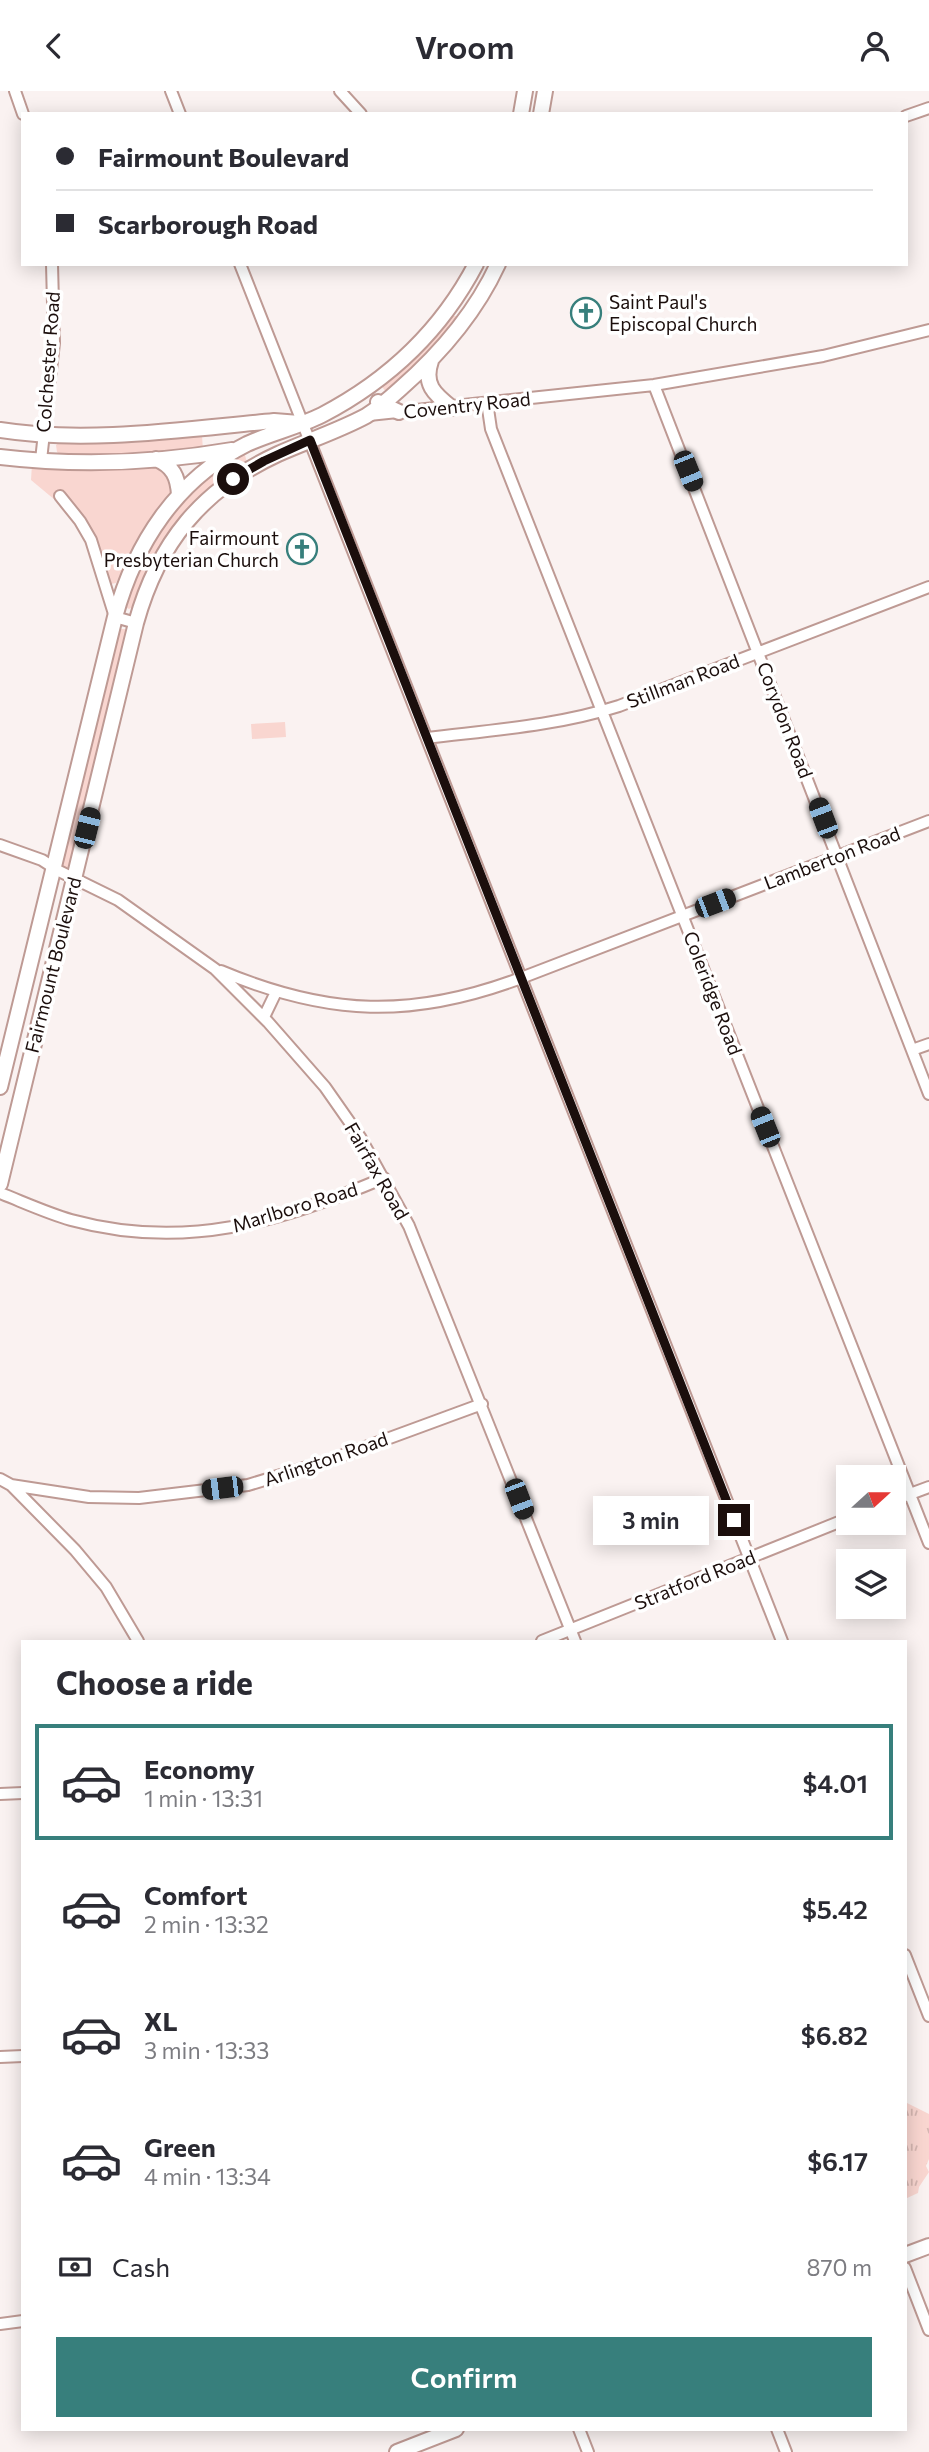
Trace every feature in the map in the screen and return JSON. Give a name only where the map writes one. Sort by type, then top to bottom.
[{"type":"main road","points":[[521,112],[525,91]]},
{"type":"main road","points":[[541,112],[545,91]]},
{"type":"main road","name":"Fairmount Boulevard","points":[[0,1087],[115,617],[134,561],[154,526],[178,495],[238,449],[303,423],[370,386],[414,350],[452,304],[474,266]]},
{"type":"main road","name":"Fairmount Boulevard","points":[[0,1184],[136,623],[154,572],[172,539],[197,509],[242,473],[366,415],[431,361],[468,316],[497,266]]},
{"type":"main road","points":[[452,304],[468,316]]},
{"type":"main road","points":[[431,361],[429,386],[439,399],[452,408]]},
{"type":"main road","points":[[370,386],[371,396],[400,412]]},
{"type":"main road","name":"Coventry Road","points":[[0,430],[122,434],[274,421],[303,423],[366,415]]},
{"type":"main road","points":[[0,457],[101,461],[155,459],[310,440]]},
{"type":"main road","points":[[155,459],[173,470],[178,482],[178,495]]},
{"type":"main road","points":[[907,2254],[929,2246]]},
{"type":"main road","points":[[397,2452],[449,2431]]},
{"type":"street","points":[[15,91],[22,112]]},
{"type":"street","points":[[171,91],[179,112]]},
{"type":"street","points":[[340,91],[359,112]]},
{"type":"street","points":[[908,115],[929,108]]},
{"type":"street","name":"Colchester Road","points":[[41,460],[54,343],[52,266]]},
{"type":"street","points":[[241,266],[782,1640]]},
{"type":"street","name":"Coventry Road","points":[[366,415],[654,386],[823,356],[929,330]]},
{"type":"street","name":"Corydon Road","points":[[654,386],[929,1094]]},
{"type":"street","name":"Coleridge Road","points":[[487,403],[491,429],[929,1543]]},
{"type":"street","points":[[60,496],[80,521],[91,541],[115,617],[136,623]]},
{"type":"street","name":"Stillman Road","points":[[427,738],[518,729],[603,711],[929,587]]},
{"type":"street","name":"Lamberton Road","points":[[215,969],[276,992],[360,1008],[393,1008],[454,1000],[521,978],[929,821]]},
{"type":"street","name":"Fairfax Road","points":[[0,845],[42,860],[118,900],[215,969],[264,1017],[325,1087],[360,1137],[409,1226],[573,1636]]},
{"type":"street","points":[[264,1017],[276,992]]},
{"type":"street","points":[[912,1050],[929,1044]]},
{"type":"street","name":"Marlboro Road","points":[[0,1193],[70,1220],[131,1231],[199,1233],[257,1223],[330,1201],[384,1178]]},
{"type":"street","name":"Arlington Road","points":[[0,1479],[11,1485],[89,1497],[139,1498],[248,1485],[327,1461],[482,1404]]},
{"type":"street","points":[[11,1485],[75,1550],[106,1587],[137,1640]]},
{"type":"street","points":[[906,1496],[929,1487]]},
{"type":"street","name":"Stratford Road","points":[[548,1640],[573,1636],[749,1557],[836,1523]]},
{"type":"street","points":[[0,1794],[21,1793]]},
{"type":"street","points":[[907,1960],[929,2016]]},
{"type":"street","points":[[0,2057],[21,2056]]},
{"type":"street","points":[[907,2273],[929,2330]]},
{"type":"street","points":[[0,2324],[21,2321]]},
{"type":"street","points":[[580,2431],[588,2452]]},
{"type":"street","points":[[778,2431],[786,2452]]},
{"type":"green space","points":[[450,316],[457,318],[427,359],[386,392],[380,384]]},
{"type":"green space","points":[[202,435],[203,451],[162,455],[62,456],[57,452],[56,445],[62,440]]},
{"type":"green space","points":[[240,455],[245,455],[247,463],[216,486],[133,607],[125,607],[133,575],[166,519],[197,485]]},
{"type":"green space","points":[[32,464],[157,465],[166,473],[171,484],[169,496],[144,531],[116,583],[111,584],[108,579],[92,535],[78,514],[61,494],[55,500],[31,480]]},
{"type":"green space","points":[[125,629],[128,636],[71,865],[66,868],[62,867],[61,861],[114,634]]},
{"type":"green space","points":[[285,722],[286,737],[252,739],[251,724]]},
{"type":"green space","points":[[907,2103],[929,2114],[929,2159],[926,2166],[929,2172],[918,2193],[907,2198]]},
{"type":"place","name":"Saint Paul's Episcopal Church","points":[[586,313]]},
{"type":"place","name":"Fairmount Presbyterian Church","points":[[302,549]]},
{"type":"route","points":[[233,479],[310,440],[734,1520]]}]
